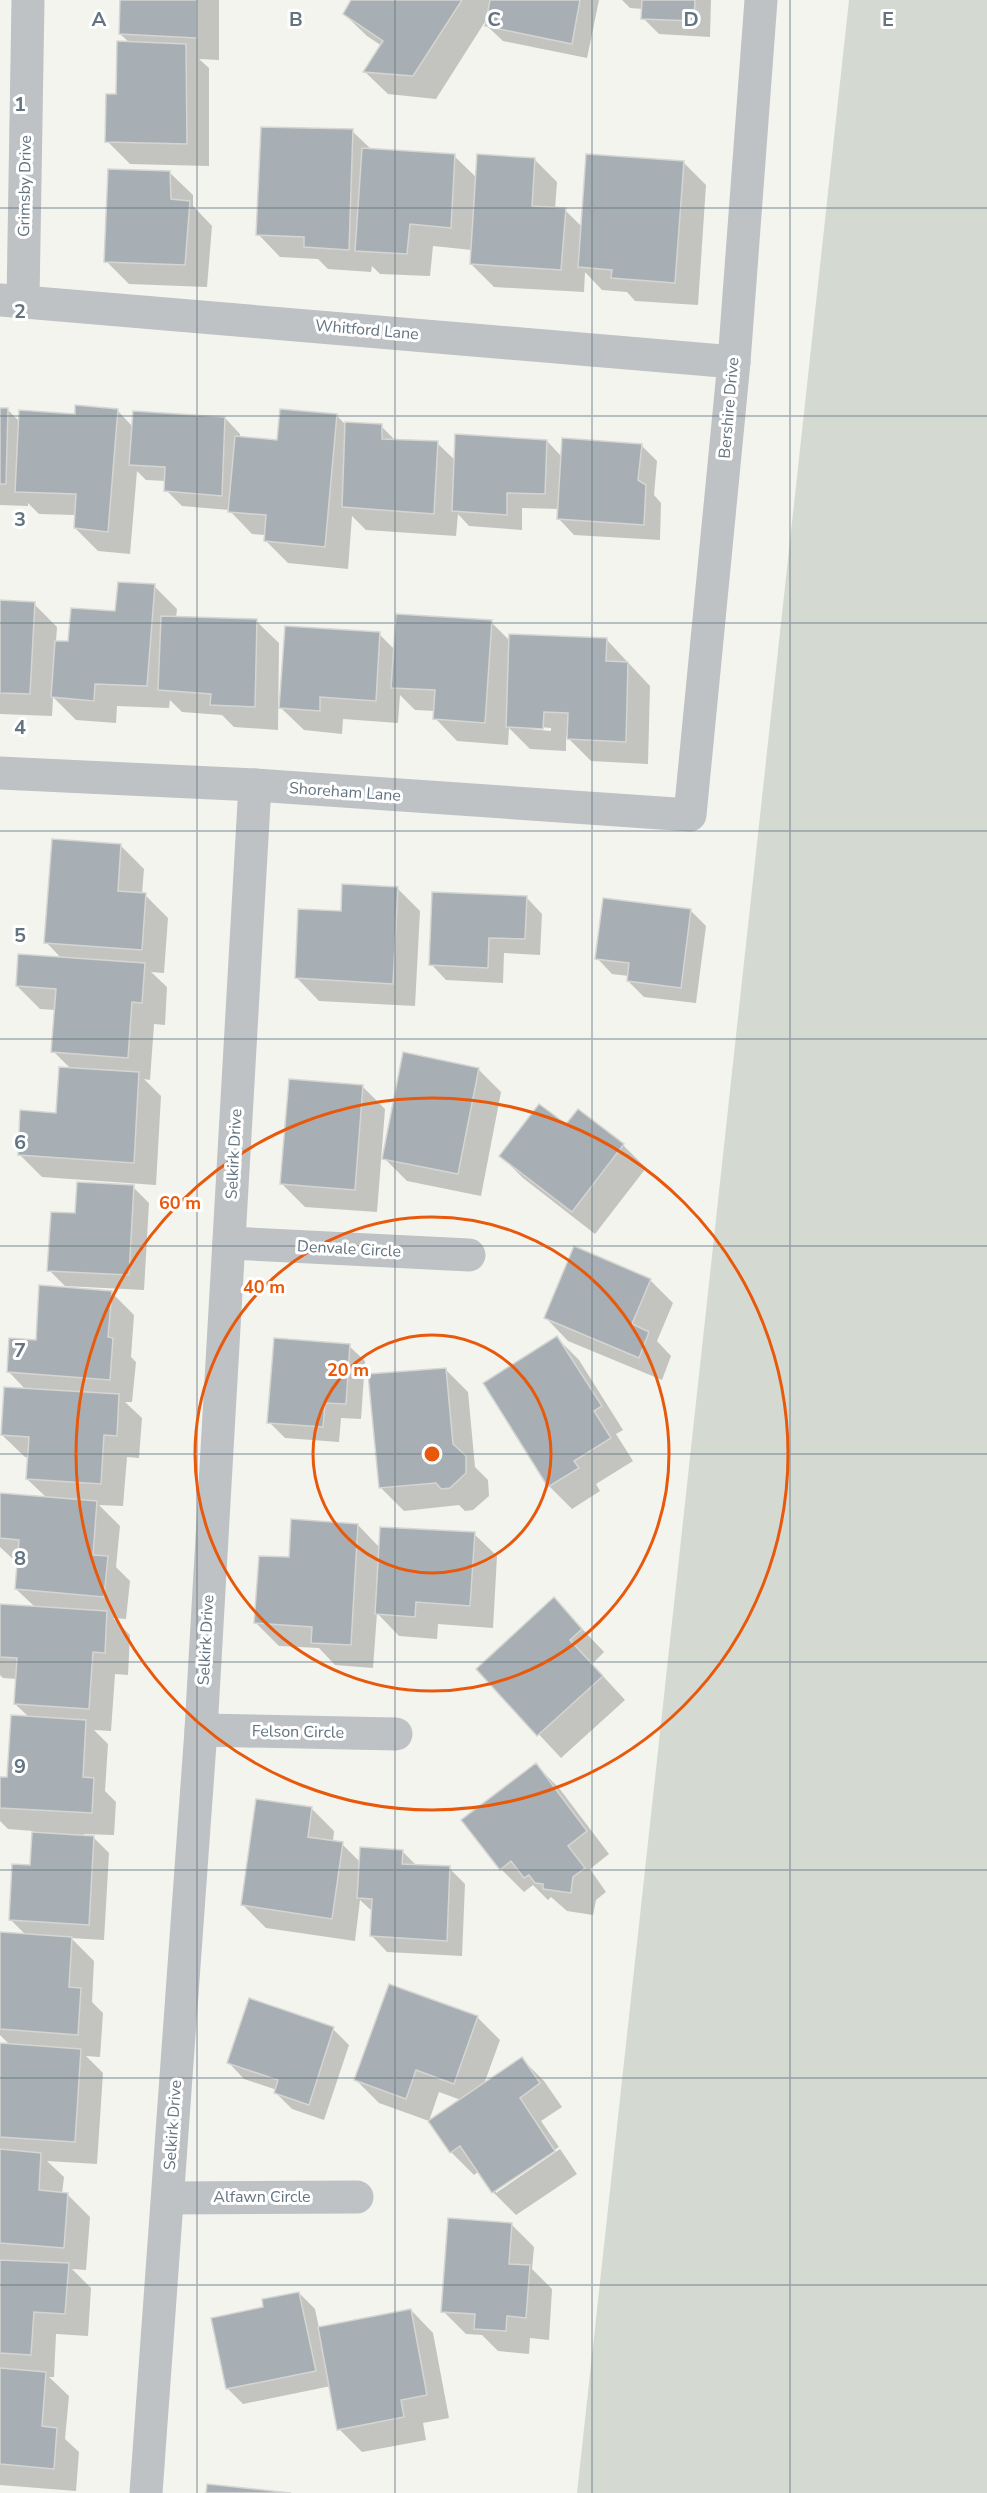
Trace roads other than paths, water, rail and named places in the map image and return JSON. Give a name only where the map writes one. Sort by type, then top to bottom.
[{"type":"street","name":"Grimsby Drive","points":[[12,300],[28,0]]},
{"type":"street","name":"Bershire Drive","points":[[690,816],[734,362],[760,0]]},
{"type":"street","name":"Whitford Lane","points":[[12,300],[734,362]]},
{"type":"street","name":"Shoreham Lane","points":[[0,773],[255,786],[690,816]]},
{"type":"street","name":"Selkirk Drive","points":[[146,2493],[201,1730],[255,786]]},
{"type":"street","name":"Denvale Circle","points":[[229,1244],[469,1255]]},
{"type":"street","name":"Felson Circle","points":[[201,1730],[396,1734]]},
{"type":"street","name":"Alfawn Circle","points":[[168,2198],[357,2197]]}]
